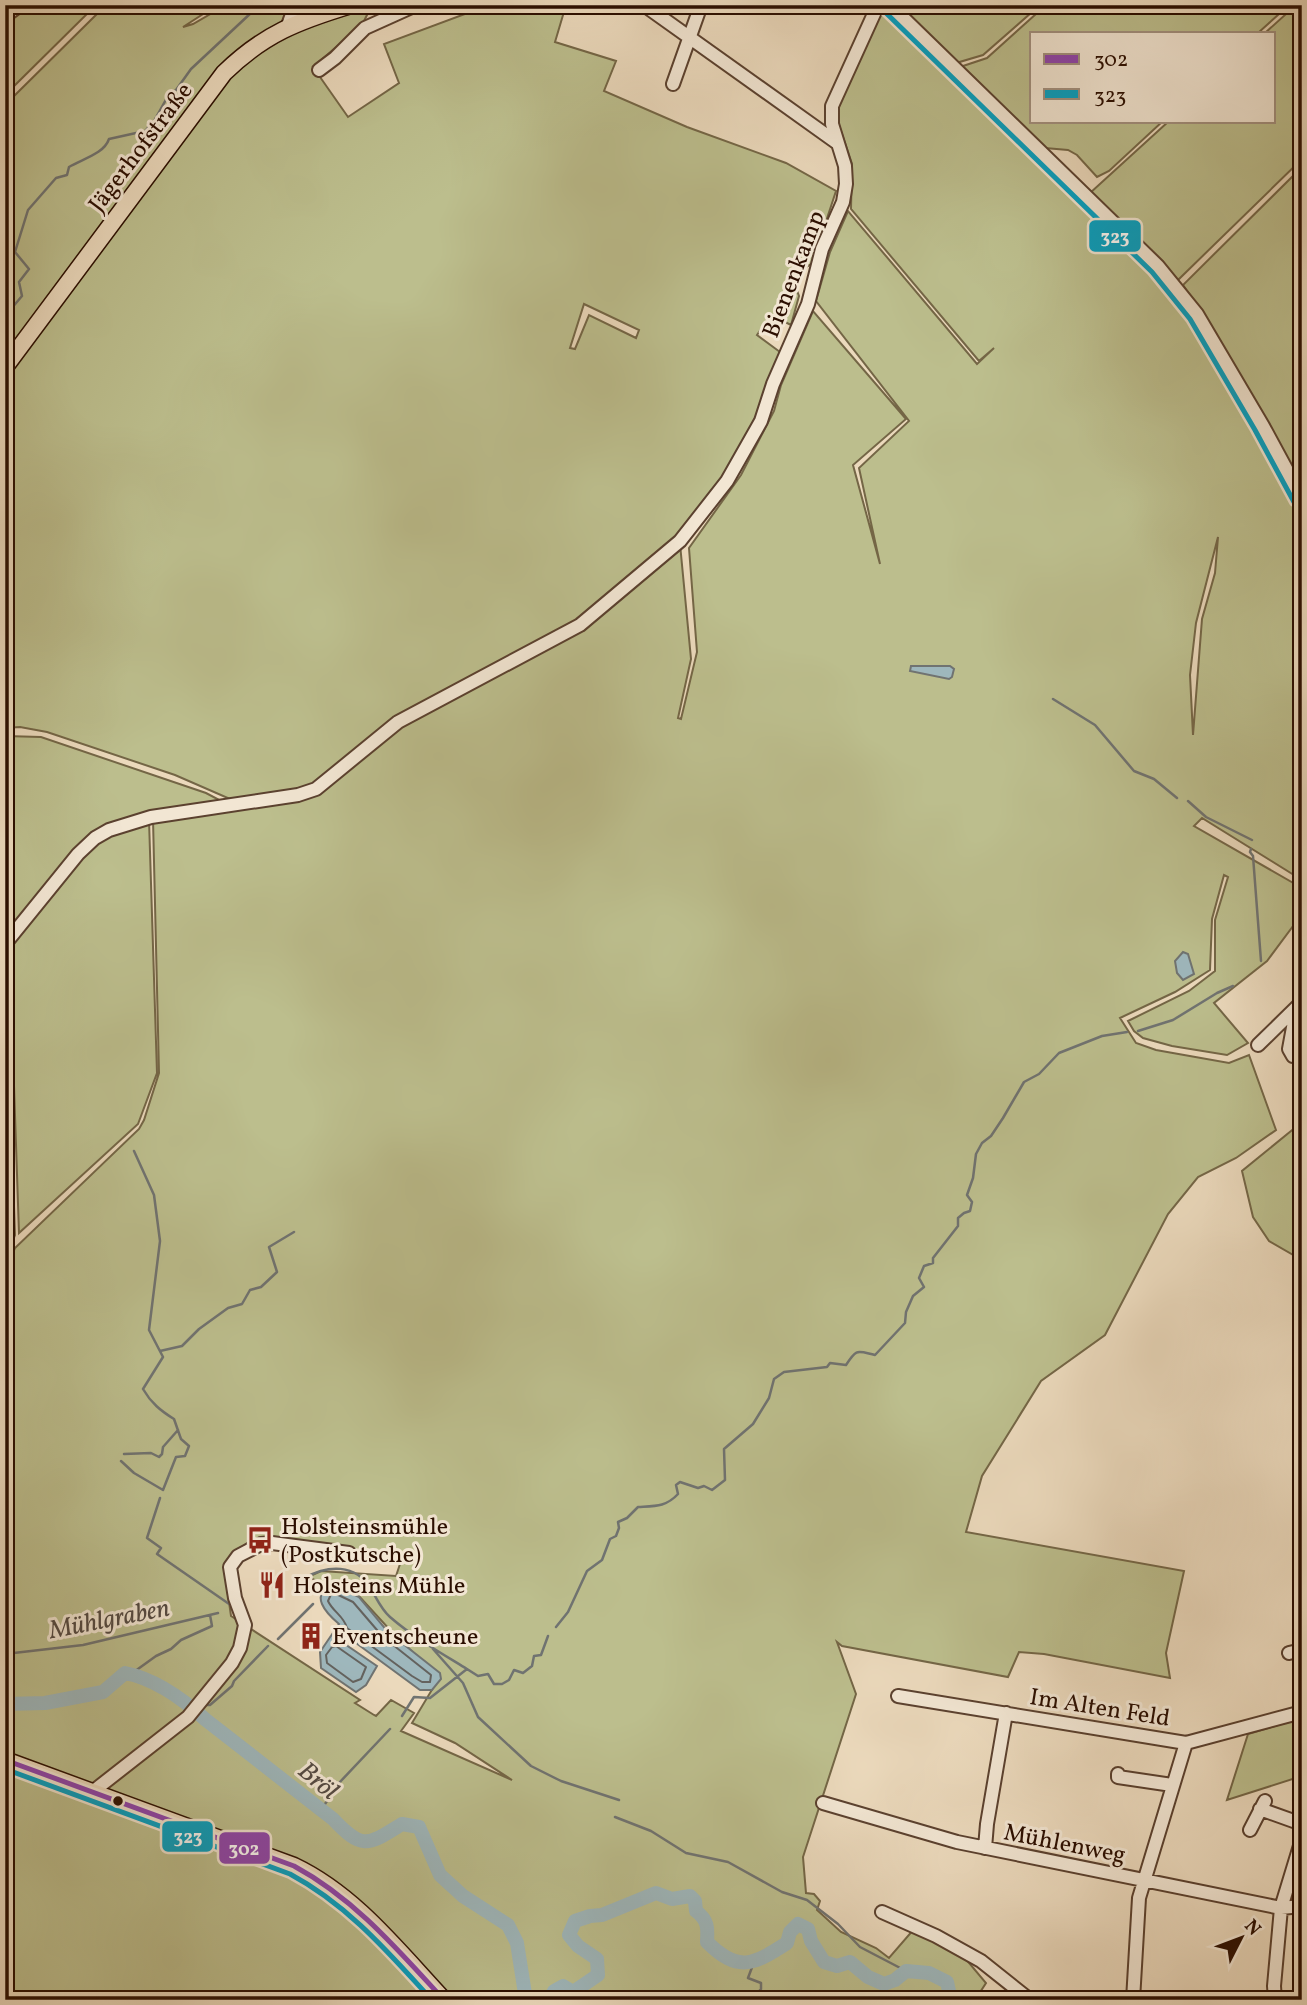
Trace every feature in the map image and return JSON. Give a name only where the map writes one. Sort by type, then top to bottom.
[{"type":"main road","name":"Jägerhofstraße","points":[[5,367],[224,73],[266,37],[316,15],[351,5]]},
{"type":"main road","points":[[5,1760],[317,1877],[344,1897],[371,1923],[444,2000]]},
{"type":"street","points":[[5,16],[20,5]]},
{"type":"street","points":[[287,28],[291,17],[309,5]]},
{"type":"street","points":[[319,70],[365,28],[416,5]]},
{"type":"street","points":[[644,5],[836,142]]},
{"type":"street","points":[[673,83],[701,5]]},
{"type":"street","name":"Bienenkamp","points":[[5,944],[78,854],[95,838],[109,830],[151,817],[298,796],[316,789],[398,722],[580,625],[680,541],[727,481],[761,421],[773,384],[808,304],[822,249],[843,202],[846,184],[845,166],[832,124],[832,106],[878,5]]},
{"type":"street","points":[[890,5],[1158,266],[1177,288],[1197,314],[1302,498]]},
{"type":"street","points":[[1258,1045],[1299,1006]]},
{"type":"street","points":[[1299,1006],[1289,1049],[1293,1056],[1302,1055]]},
{"type":"street","points":[[91,1793],[188,1717],[232,1663],[240,1648],[245,1625],[231,1577],[230,1567],[233,1561],[261,1544],[288,1543],[349,1553]]},
{"type":"street","name":"Im Alten Feld","points":[[898,1696],[1186,1742]]},
{"type":"street","points":[[1133,2000],[1139,1898],[1186,1742],[1302,1712]]},
{"type":"street","name":"Im Alten Feld","points":[[985,1848],[1006,1713]]},
{"type":"street","points":[[1118,1774],[1118,1777],[1172,1785]]},
{"type":"street","name":"Mühlenweg","points":[[822,1803],[957,1842],[1281,1908],[1302,1906]]},
{"type":"street","points":[[1250,1830],[1263,1805],[1302,1824]]},
{"type":"street","points":[[1275,2000],[1281,1908],[1302,1839]]},
{"type":"street","points":[[882,1912],[936,1936],[981,1961],[1030,2000]]},
{"type":"green space","points":[[26,5],[96,5],[5,95],[5,20]]},
{"type":"green space","points":[[217,5],[183,27],[226,5],[372,5],[362,25],[313,67],[348,117],[399,83],[384,44],[489,5],[566,5],[555,42],[616,61],[604,91],[687,127],[786,163],[836,191],[812,264],[791,274],[799,296],[791,325],[771,315],[757,335],[780,352],[756,416],[729,470],[677,542],[574,626],[396,718],[313,786],[246,800],[230,799],[175,775],[47,732],[20,727],[5,728],[5,105],[104,7]],"holes":[[[584,304],[639,330],[636,338],[589,315],[575,349],[570,348]]]},
{"type":"green space","points":[[880,5],[888,5],[1165,281],[1191,314],[1263,435],[1302,509],[1302,880],[1202,818],[1194,826],[1302,888],[1302,914],[1267,961],[1214,1003],[1248,1043],[1227,1055],[1143,1038],[1134,1031],[1128,1021],[1189,991],[1215,971],[1215,920],[1228,877],[1224,875],[1212,919],[1210,970],[1175,992],[1120,1018],[1136,1043],[1156,1050],[1229,1063],[1249,1055],[1276,1130],[1236,1158],[1198,1177],[1168,1214],[1105,1335],[1041,1381],[982,1476],[966,1532],[1184,1571],[1166,1653],[1170,1678],[1044,1654],[1019,1652],[1008,1677],[842,1646],[837,1642],[856,1694],[803,1857],[806,1893],[814,1894],[820,1901],[817,1910],[841,1932],[876,1948],[889,1958],[914,1929],[965,1958],[986,1983],[975,2000],[453,2000],[395,1937],[345,1895],[5,1753],[5,1273],[15,1248],[139,1129],[144,1120],[159,1073],[153,819],[297,799],[399,724],[577,631],[680,544],[691,659],[678,718],[681,719],[697,652],[689,548],[741,475],[774,411],[781,385],[813,311],[906,419],[853,465],[880,564],[859,468],[909,421],[816,301],[830,252],[848,211],[977,364],[994,348],[979,361],[851,209],[852,164],[837,119],[836,106]],"holes":[[[1218,537],[1215,573],[1202,619],[1193,735],[1190,675],[1196,623]],[[252,1539],[402,1558],[396,1576],[321,1571],[308,1577],[352,1597],[359,1596],[439,1678],[412,1723],[455,1743],[512,1780],[401,1731],[414,1713],[391,1700],[374,1715],[355,1703],[360,1700],[231,1616],[227,1588],[228,1559]]]},
{"type":"green space","points":[[912,5],[1040,5],[983,55],[956,63],[906,12]]},
{"type":"green space","points":[[1046,5],[1289,5],[1259,32],[1030,32],[1030,122],[1162,122],[1109,171],[1097,177],[1077,155],[1068,150],[1045,148],[960,67],[987,58]]},
{"type":"green space","points":[[1296,5],[1302,5],[1302,159],[1178,280],[1090,193],[1168,122],[1276,122],[1276,32],[1266,32]]},
{"type":"green space","points":[[1302,167],[1302,490],[1203,314],[1183,285]]},
{"type":"green space","points":[[5,736],[41,737],[206,793],[227,804],[102,829],[5,938]]},
{"type":"green space","points":[[149,820],[157,1073],[138,1124],[19,1233],[12,1027],[5,1008],[5,949],[79,858],[105,836]]},
{"type":"green space","points":[[5,1020],[8,1033],[15,1235],[5,1261]]},
{"type":"green space","points":[[1302,1122],[1302,1260],[1269,1241],[1253,1217],[1242,1171]]},
{"type":"green space","points":[[1302,1718],[1302,1776],[1227,1800],[1248,1734]]},
{"type":"green space","points":[[5,1768],[262,1861],[310,1882],[349,1910],[437,2000],[5,2000]]},
{"type":"water","points":[[911,666],[950,666],[954,669],[949,679],[910,671]]},
{"type":"water","points":[[1183,952],[1188,954],[1194,974],[1183,980],[1177,973],[1175,961]]},
{"type":"water","points":[[332,1584],[359,1597],[388,1632],[440,1673],[441,1679],[432,1690],[420,1690],[341,1632],[336,1638],[377,1666],[366,1685],[356,1692],[321,1668],[320,1652],[339,1624],[329,1615],[321,1599],[325,1588]]},
{"type":"waterway","points":[[5,316],[22,296],[19,282],[29,269],[15,252],[28,210],[56,178],[67,175],[69,167],[98,152],[109,139],[145,131],[168,96],[176,90],[191,69],[252,12],[266,5]]},
{"type":"waterway","points":[[1053,699],[1095,725],[1134,771],[1154,779],[1177,798]]},
{"type":"waterway","points":[[1188,801],[1206,817],[1252,840]]},
{"type":"waterway","points":[[1251,849],[1261,961]]},
{"type":"waterway","points":[[1138,1031],[1173,1020],[1233,986]]},
{"type":"waterway","points":[[556,1627],[568,1612],[587,1571],[602,1560],[610,1539],[616,1536],[618,1522],[627,1518],[638,1507],[660,1505],[669,1501],[678,1494],[676,1485],[680,1482],[712,1490],[725,1480],[724,1449],[753,1424],[769,1398],[774,1379],[784,1372],[827,1367],[830,1363],[846,1365],[858,1352],[875,1355],[905,1323],[906,1312],[913,1296],[924,1287],[919,1278],[924,1266],[933,1263],[933,1258],[958,1226],[958,1218],[970,1211],[972,1202],[967,1195],[973,1178],[976,1154],[982,1143],[991,1136],[1024,1082],[1039,1074],[1059,1053],[1102,1036],[1127,1032]]},
{"type":"waterway","points":[[121,1461],[134,1473],[163,1490],[176,1457],[185,1456],[189,1446],[181,1439],[174,1419],[157,1406],[143,1389],[163,1357],[149,1330],[160,1241],[154,1195],[134,1151]]},
{"type":"waterway","points":[[160,1351],[182,1346],[199,1329],[228,1308],[242,1304],[250,1290],[261,1287],[277,1272],[269,1247],[294,1232]]},
{"type":"waterway","points":[[124,1454],[151,1453],[159,1457],[163,1447],[178,1430]]},
{"type":"waterway","points":[[160,1498],[147,1538],[161,1548],[157,1554],[232,1606]]},
{"type":"waterway","name":"Mühlgraben","points":[[304,1578],[332,1569],[357,1574],[390,1617],[467,1669]]},
{"type":"waterway","points":[[278,1639],[313,1604]]},
{"type":"waterway","name":"Mühlgraben","points":[[5,1654],[83,1645],[218,1613]]},
{"type":"waterway","points":[[131,1674],[181,1640],[212,1626],[210,1615]]},
{"type":"waterway","points":[[402,1716],[414,1697],[430,1698],[467,1669],[478,1676],[488,1674],[494,1684],[509,1680],[514,1670],[523,1673],[532,1666],[534,1656],[541,1655],[548,1636]]},
{"type":"waterway","points":[[204,1705],[210,1705],[232,1686],[268,1646]]},
{"type":"waterway","name":"Mühlgraben","points":[[433,1649],[463,1683],[478,1717],[531,1766],[561,1781],[619,1800]]},
{"type":"waterway","name":"Bröl","points":[[5,1704],[45,1703],[103,1692],[125,1673],[136,1676],[178,1697],[359,1840],[373,1840],[402,1824],[419,1827],[440,1875],[463,1896],[508,1925],[517,1943],[526,2000]]},
{"type":"waterway","points":[[321,1810],[339,1783],[390,1729]]},
{"type":"waterway","points":[[615,1817],[651,1831],[686,1853],[728,1862],[782,1892],[807,1900],[838,1924],[860,1947],[906,1971]]},
{"type":"waterway","name":"Bröl","points":[[550,2000],[554,1991],[563,1986],[573,1992],[598,1975],[597,1959],[578,1946],[569,1935],[575,1921],[602,1915],[656,1893],[672,1899],[690,1896],[706,1925],[707,1942],[718,1952],[737,1962],[755,1961],[775,1951],[787,1943],[790,1932],[798,1924],[808,1929],[811,1941],[824,1962],[837,1966],[850,1962],[868,1977],[884,1984],[895,1980],[906,1971],[929,1973],[947,1982],[951,2000]]},
{"type":"waterway","points":[[754,1962],[748,1978],[761,1983],[761,1989],[754,1997],[759,2000]]},
{"type":"transit line","name":"323","points":[[884,11],[1152,272],[1190,319],[1294,502]]},
{"type":"transit line","name":"302","points":[[5,1760],[294,1866],[316,1879],[356,1910],[444,2000]]},
{"type":"transit line","name":"323","points":[[5,1769],[290,1874],[311,1886],[349,1915],[432,2000]]},
{"type":"place","name":"Holsteinsmühle (Postkutsche)","points":[[260,1540]]},
{"type":"place","name":"Holsteins Mühle","points":[[272,1585]]},
{"type":"place","name":"Eventscheune","points":[[311,1636]]}]
